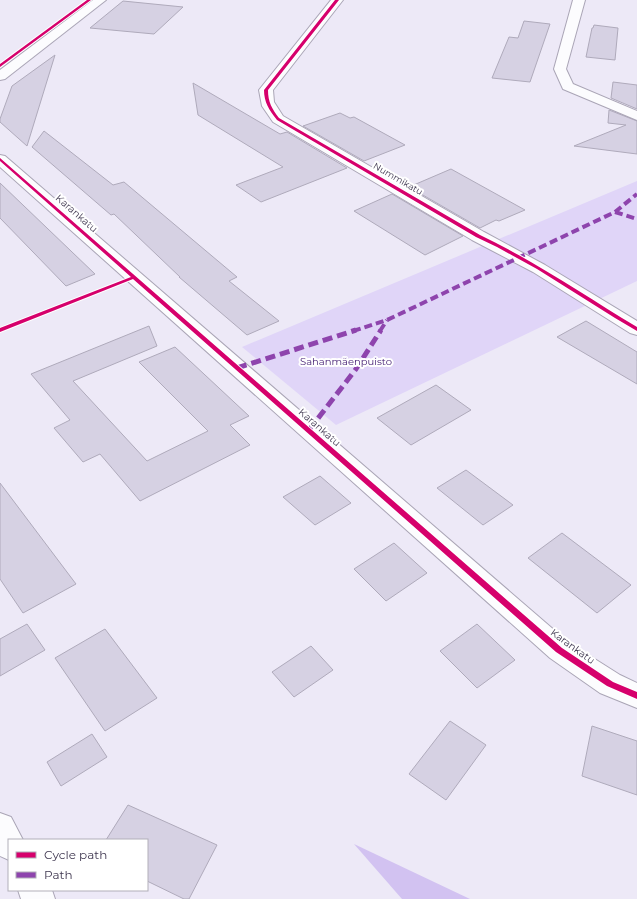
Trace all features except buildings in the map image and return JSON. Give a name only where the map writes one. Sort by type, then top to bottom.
[{"type":"street","points":[[0,76],[100,0]]},
{"type":"street","name":"Nummikatu","points":[[337,0],[266,90],[265,99],[268,108],[278,118],[292,127],[457,224],[519,257],[637,329]]},
{"type":"street","points":[[579,0],[560,69],[568,86],[637,116]]},
{"type":"street","name":"Karankatu","points":[[0,159],[559,650],[610,684],[637,696]]},
{"type":"green space","name":"Sahanmäenpuisto","points":[[637,181],[637,281],[336,425],[242,347]]},
{"type":"shaded area","points":[[354,844],[470,899],[402,899]]},
{"type":"marked path","points":[[237,368],[387,320],[615,212],[637,194]]},
{"type":"marked path","points":[[615,212],[637,219]]},
{"type":"marked path","points":[[309,430],[356,369],[387,320]]},
{"type":"cycle path","points":[[0,66],[89,0]]},
{"type":"cycle path","points":[[337,0],[266,90],[266,99],[278,119],[478,236],[539,268],[637,329]]},
{"type":"cycle path","points":[[0,159],[559,650],[610,684],[637,696]]},
{"type":"cycle path","points":[[0,330],[134,277]]}]
